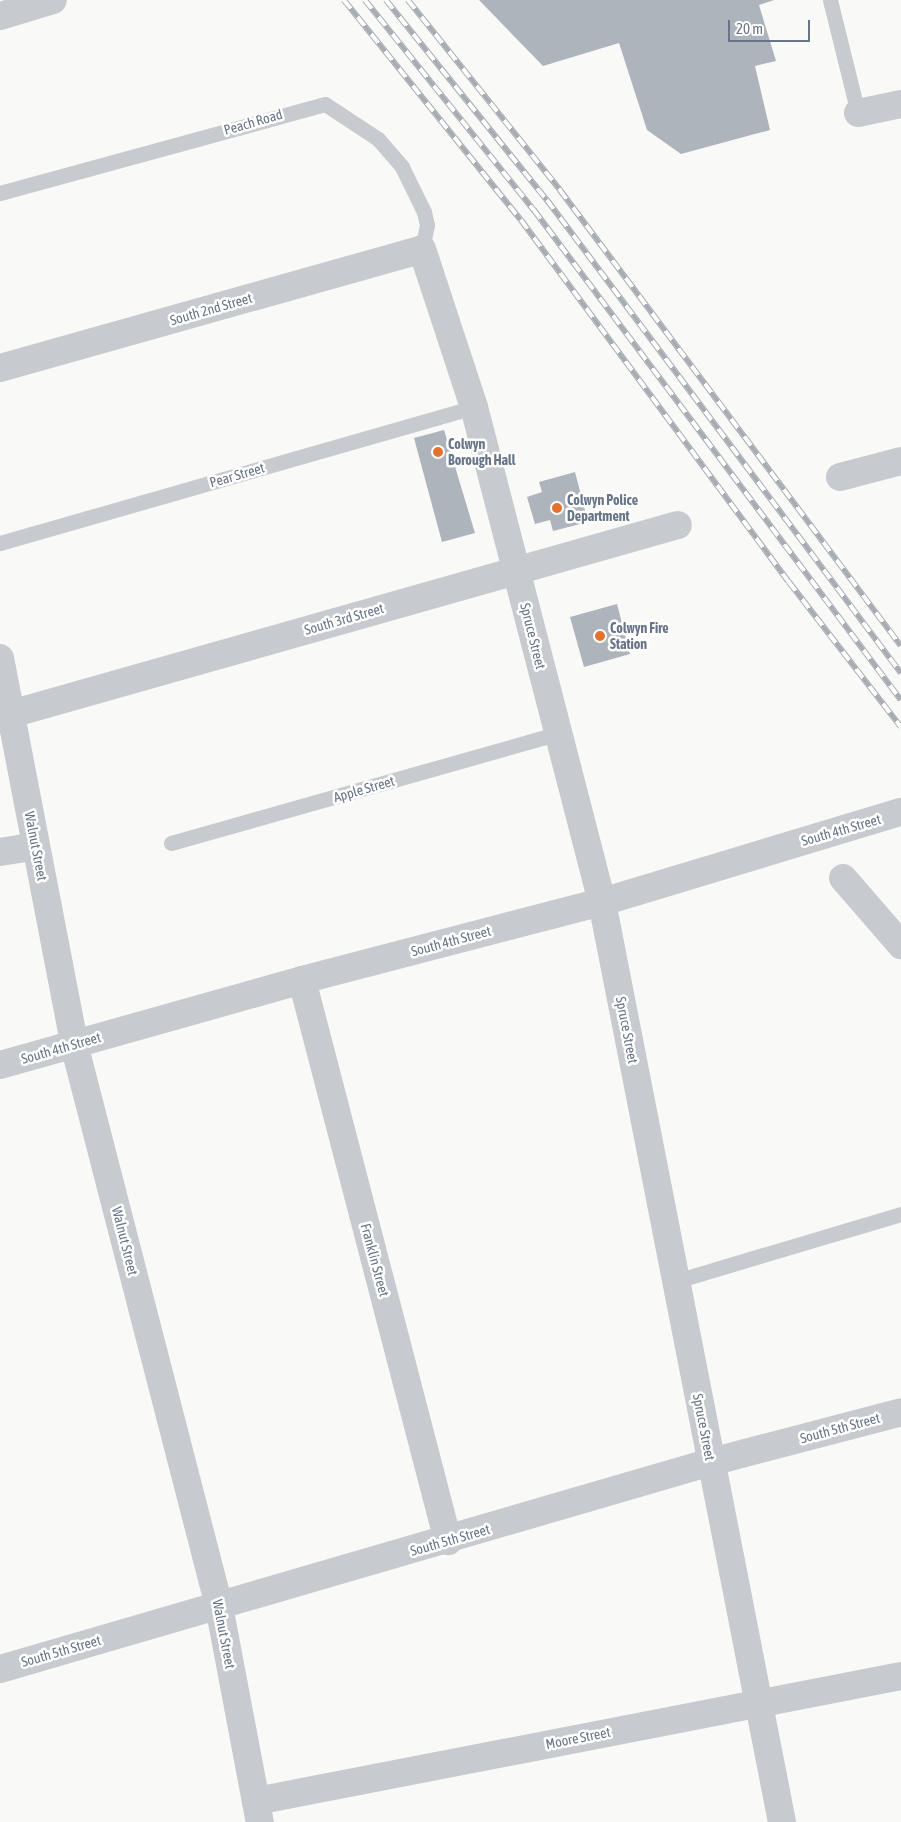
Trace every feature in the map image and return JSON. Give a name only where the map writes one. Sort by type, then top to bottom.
[{"type":"street","points":[[0,16],[54,0]]},
{"type":"street","points":[[858,113],[901,104]]},
{"type":"street","name":"South 2nd Street","points":[[0,368],[422,249]]},
{"type":"street","name":"Spruce Street","points":[[422,249],[474,407],[557,734],[602,902],[757,1703],[782,1822]]},
{"type":"street","points":[[840,477],[901,461]]},
{"type":"street","name":"South 3rd Street","points":[[11,714],[678,525]]},
{"type":"street","name":"Walnut Street","points":[[1,671],[11,714],[74,1044],[219,1606],[258,1812]]},
{"type":"street","name":"South 4th Street","points":[[0,1065],[302,980],[602,902],[900,812]]},
{"type":"street","points":[[0,852],[36,846]]},
{"type":"street","points":[[843,878],[901,945]]},
{"type":"street","name":"Franklin Street","points":[[302,980],[448,1541]]},
{"type":"street","name":"South 5th Street","points":[[0,1669],[448,1541],[711,1462],[901,1412]]},
{"type":"street","name":"Moore Street","points":[[258,1812],[757,1703],[901,1676]]},
{"type":"lane","points":[[830,0],[858,113]]},
{"type":"lane","name":"Peach Road","points":[[0,193],[325,104],[378,139],[402,167],[425,218],[422,249]]},
{"type":"lane","name":"Pear Street","points":[[0,543],[474,407]]},
{"type":"lane","name":"Apple Street","points":[[171,844],[557,734]]},
{"type":"lane","points":[[676,1281],[901,1214]]},
{"type":"building","points":[[479,0],[774,0],[759,5],[776,61],[755,66],[770,130],[681,154],[647,130],[619,43],[543,66]]},
{"type":"building","points":[[444,430],[475,533],[442,542],[414,438]]},
{"type":"building","name":"Colwyn Police Department","points":[[575,472],[588,522],[553,531],[550,520],[535,524],[527,497],[542,492],[539,482]]},
{"type":"building","name":"Colwyn Fire Station","points":[[617,604],[630,654],[584,667],[570,617]]},
{"type":"railway","points":[[344,0],[521,220],[789,582],[901,727]]},
{"type":"railway","points":[[365,0],[534,210],[901,700]]},
{"type":"railway","points":[[386,0],[547,200],[901,673]]},
{"type":"railway","points":[[408,0],[560,190],[901,646]]},
{"type":"place","name":"Colwyn Borough Hall","points":[[438,452]]},
{"type":"place","name":"Colwyn Police Department","points":[[557,508]]},
{"type":"place","name":"Colwyn Fire Station","points":[[600,636]]}]
